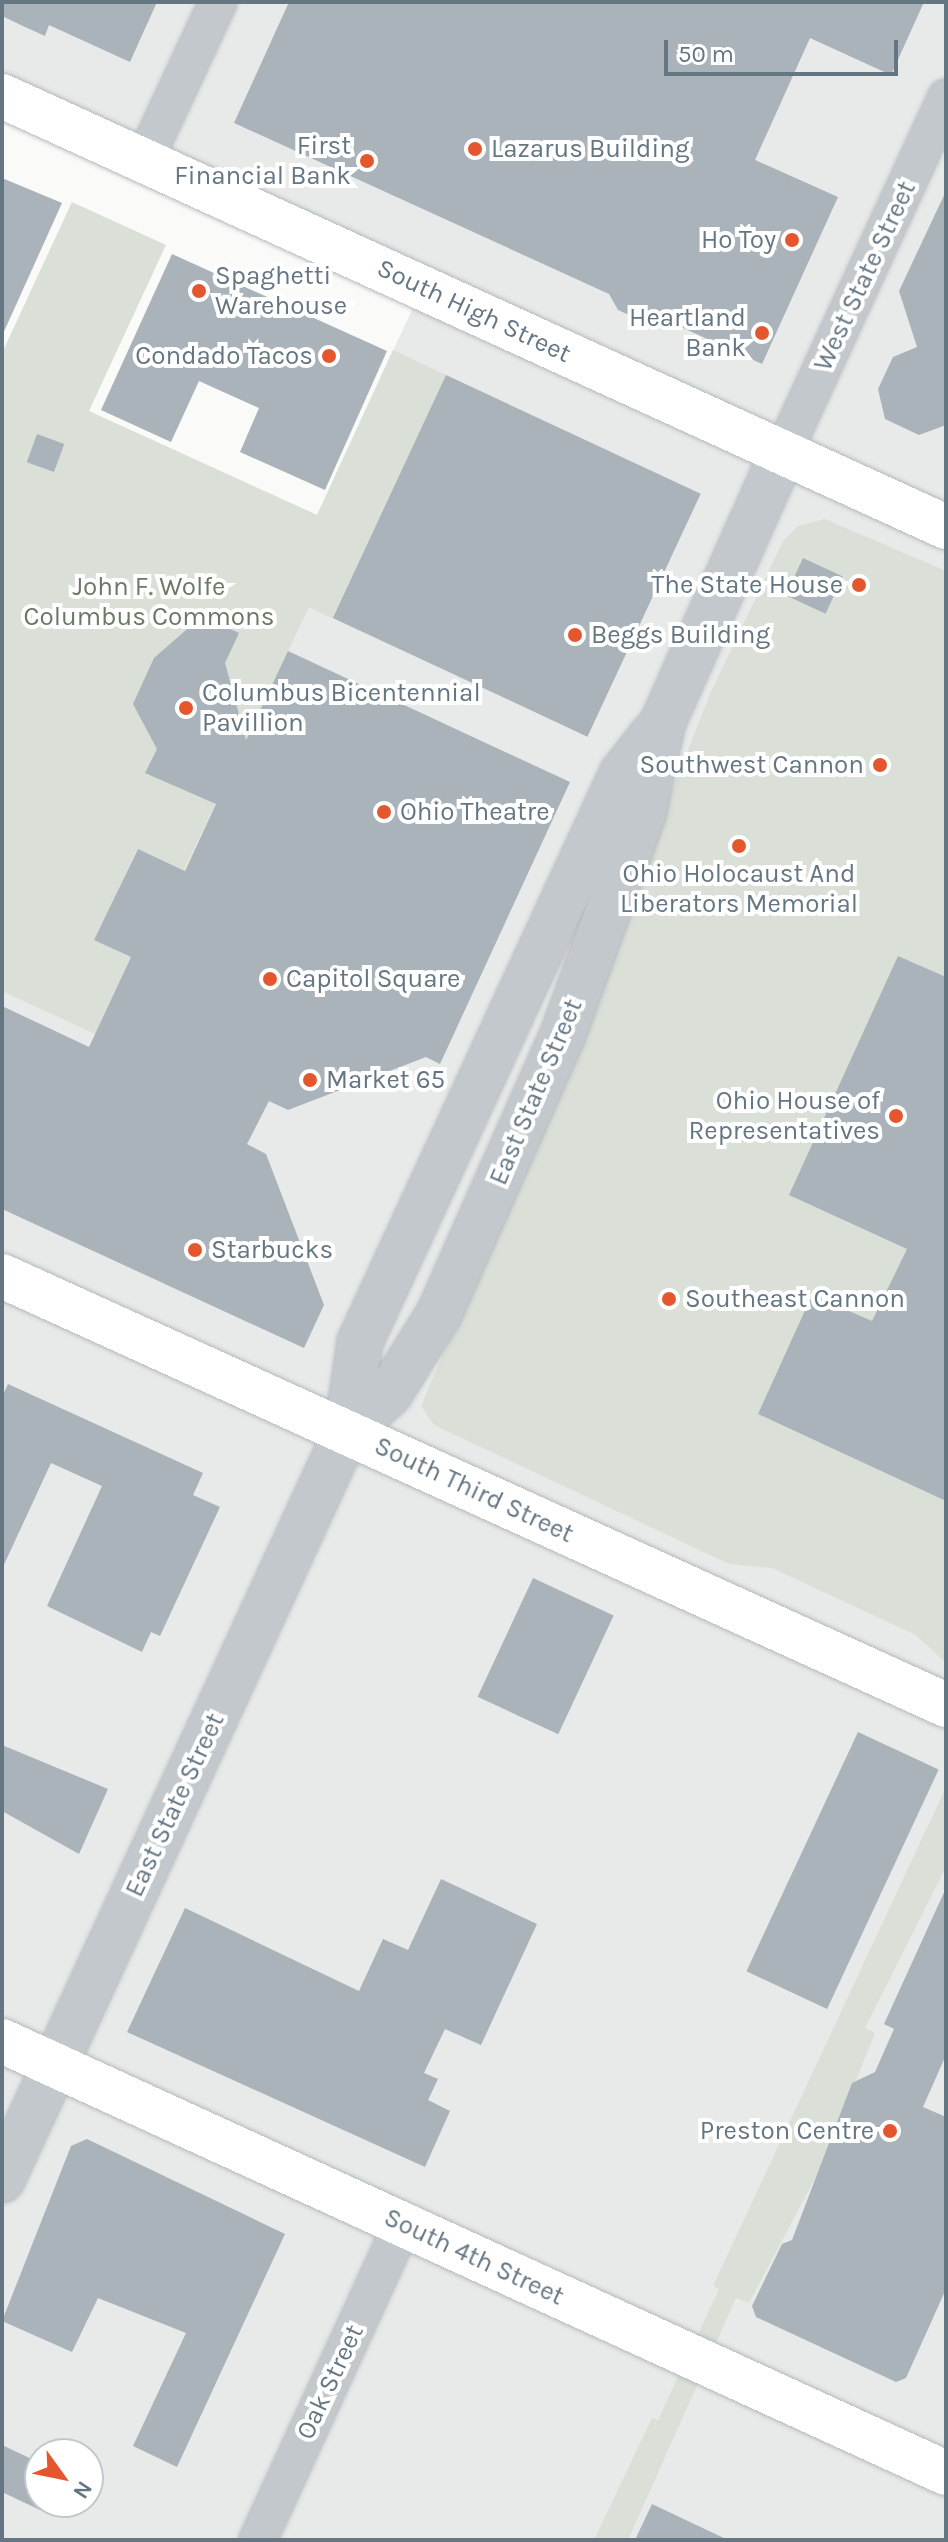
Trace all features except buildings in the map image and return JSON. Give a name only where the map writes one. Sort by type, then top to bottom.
[{"type":"main road","name":"South High Street","points":[[2,96],[946,527]]},
{"type":"main road","name":"South Third Street","points":[[2,1276],[946,1705]]},
{"type":"main road","name":"South 4th Street","points":[[2,2041],[946,2473]]},
{"type":"street","points":[[144,161],[218,2]]},
{"type":"street","name":"West State Street","points":[[783,453],[946,98]]},
{"type":"street","name":"East State Street","points":[[347,1431],[389,1394],[423,1343],[496,1187],[628,857],[663,722],[783,453]]},
{"type":"street","name":"East State Street","points":[[2,2180],[347,1431],[360,1342],[622,774],[663,722]]},
{"type":"street","name":"Oak Street","points":[[258,2540],[403,2224]]},
{"type":"shaded area","points":[[2,2],[946,2],[946,2540],[2,2540],[2,372],[317,515],[418,297],[2,106]]},
{"type":"green space","name":"John F. Wolfe Columbus Commons","points":[[72,202],[166,245],[89,411],[317,515],[393,350],[446,375],[332,618],[309,607],[184,870],[137,849],[95,940],[131,957],[95,1034],[2,991],[2,353]]},
{"type":"green space","points":[[825,519],[946,571],[946,1663],[916,1635],[772,1568],[729,1564],[434,1425],[421,1406],[549,1106],[710,694],[783,541],[798,526]]},
{"type":"green space","points":[[946,1787],[946,1867],[865,2028],[875,2033],[820,2169],[749,2303],[736,2298],[628,2540],[594,2540],[652,2418],[658,2420],[719,2289],[713,2286]]},
{"type":"place","name":"Lazarus Building","points":[[475,149]]},
{"type":"place","name":"First Financial Bank","points":[[367,161]]},
{"type":"place","name":"Ho Toy","points":[[792,240]]},
{"type":"place","name":"Spaghetti Warehouse","points":[[199,291]]},
{"type":"place","name":"Heartland Bank","points":[[762,333]]},
{"type":"place","name":"Condado Tacos","points":[[329,356]]},
{"type":"place","name":"The State House","points":[[859,585]]},
{"type":"place","name":"Beggs Building","points":[[575,635]]},
{"type":"place","name":"Columbus Bicentennial Pavillion","points":[[186,708]]},
{"type":"place","name":"Southwest Cannon","points":[[880,765]]},
{"type":"place","name":"Ohio Theatre","points":[[384,812]]},
{"type":"place","name":"Ohio Holocaust And Liberators Memorial","points":[[739,846]]},
{"type":"place","name":"Capitol Square","points":[[270,979]]},
{"type":"place","name":"Market 65","points":[[310,1080]]},
{"type":"place","name":"Ohio House of Representatives","points":[[896,1116]]},
{"type":"place","name":"Starbucks","points":[[195,1250]]},
{"type":"place","name":"Southeast Cannon","points":[[669,1299]]},
{"type":"place","name":"Preston Centre","points":[[890,2131]]}]
